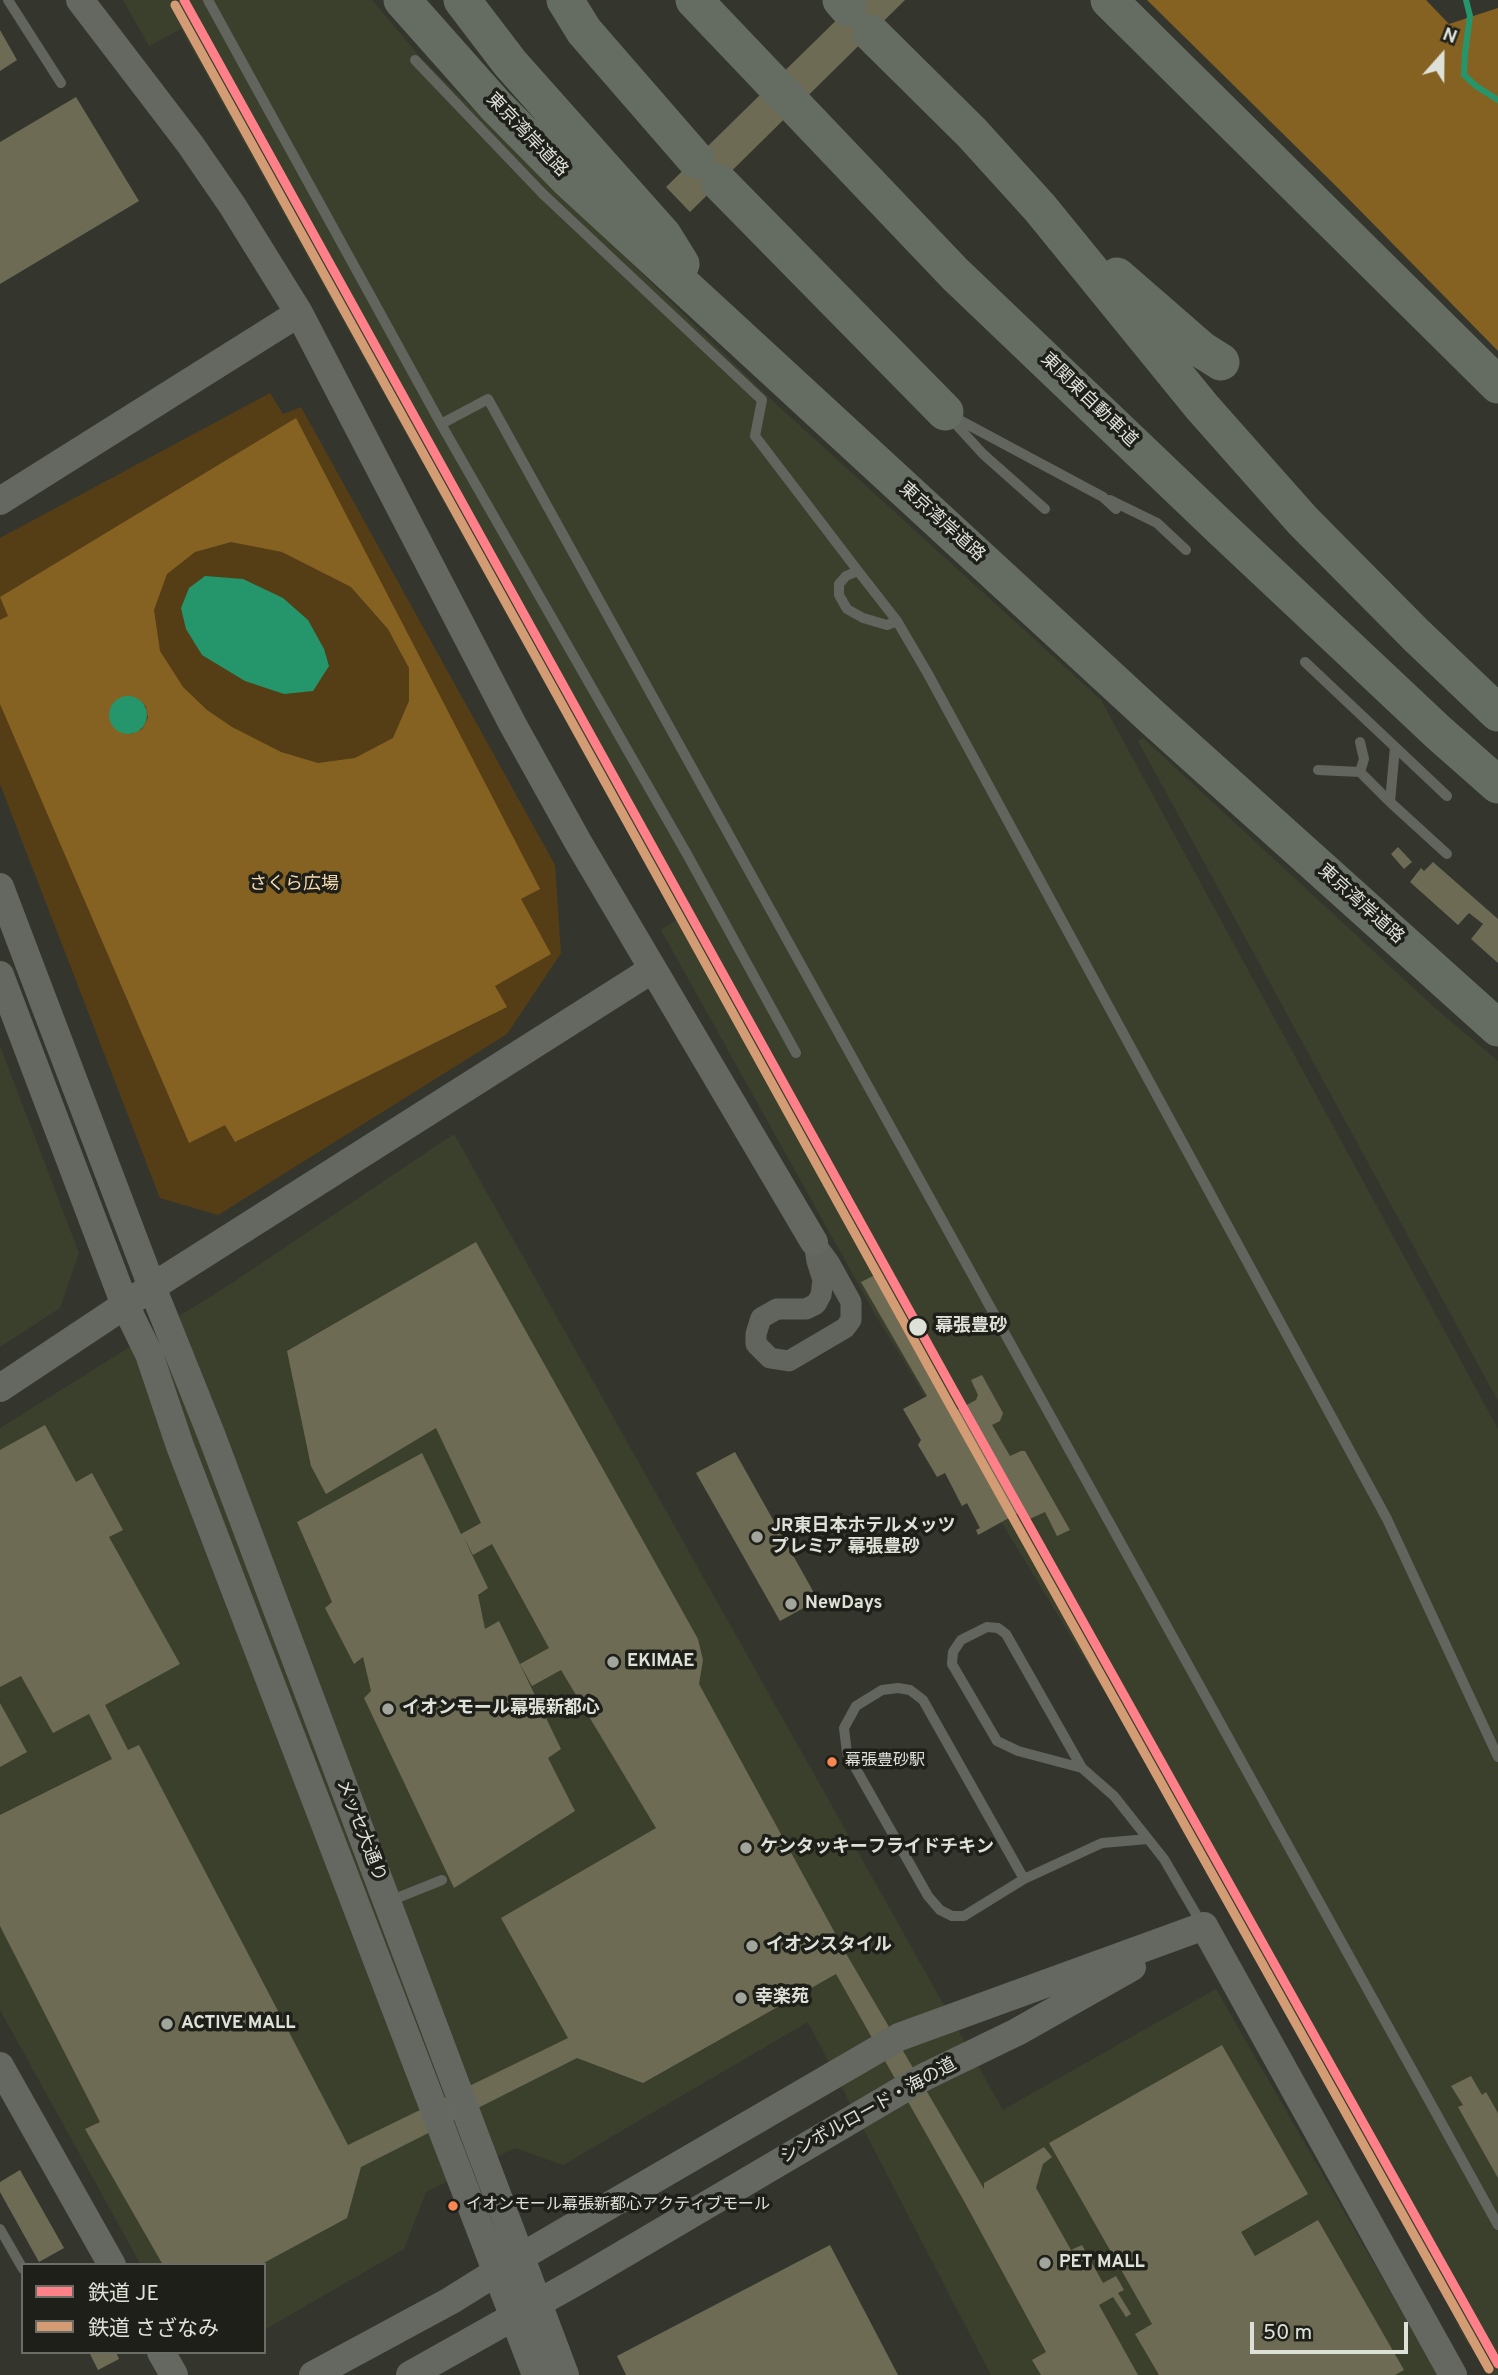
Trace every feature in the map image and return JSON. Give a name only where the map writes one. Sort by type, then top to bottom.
[{"type":"highway","name":"東京湾岸道路","points":[[402,0],[487,97],[570,181],[716,318],[1153,718],[1498,1028]]},
{"type":"highway","points":[[462,0],[510,63],[663,235],[716,318]]},
{"type":"highway","points":[[565,0],[584,31],[707,171],[945,412]]},
{"type":"highway","name":"東関東自動車道","points":[[694,0],[954,274],[1438,733],[1498,785]]},
{"type":"highway","points":[[1109,0],[1498,385]]},
{"type":"highway","points":[[854,14],[972,133],[1040,208],[1202,407],[1303,521],[1498,713]]},
{"type":"highway","points":[[1040,208],[1202,350],[1221,362]]},
{"type":"street","points":[[80,0],[190,144],[232,205],[299,313],[513,724],[612,901],[851,1302],[851,1320],[845,1328],[789,1361],[770,1358],[756,1344],[761,1318],[777,1309],[806,1310],[816,1304],[821,1295],[823,1280],[814,1242]]},
{"type":"street","points":[[0,500],[299,313]]},
{"type":"street","name":"メッセ大通り","points":[[0,887],[152,1287],[211,1434],[387,1902],[508,2265]]},
{"type":"street","points":[[0,1388],[152,1287],[653,969]]},
{"type":"street","name":"メッセ大通り","points":[[0,975],[125,1306],[149,1354],[180,1446],[525,2310],[565,2375]]},
{"type":"street","points":[[313,2375],[450,2301],[899,2037],[1204,1926],[1453,2375]]},
{"type":"street","name":"シンボルロード・海の道","points":[[410,2375],[925,2077],[1017,2032],[1204,1926]]},
{"type":"street","points":[[0,2066],[111,2263]]},
{"type":"street","name":"メッセ大通り","points":[[525,2310],[536,2375]]},
{"type":"street","points":[[162,2354],[174,2375]]},
{"type":"lane","points":[[8,0],[61,83]]},
{"type":"lane","points":[[208,0],[441,424],[688,856],[796,1053]]},
{"type":"lane","points":[[415,60],[543,194],[762,400],[755,436],[897,621],[935,686],[1388,1519],[1498,1757]]},
{"type":"lane","points":[[441,424],[488,399],[1498,2225]]},
{"type":"lane","points":[[945,412],[1157,523],[1186,550]]},
{"type":"lane","points":[[945,412],[983,454],[1045,509]]},
{"type":"lane","points":[[1103,497],[1116,509]]},
{"type":"lane","points":[[858,571],[846,576],[839,584],[839,595],[847,608],[887,625],[897,621]]},
{"type":"lane","points":[[1305,663],[1447,796]]},
{"type":"lane","points":[[1360,742],[1364,759],[1360,772]]},
{"type":"lane","points":[[1390,802],[1395,747]]},
{"type":"lane","points":[[1318,769],[1360,772],[1447,854]]},
{"type":"lane","points":[[1082,1768],[1018,1751],[997,1741],[952,1664],[953,1652],[961,1640],[987,1627],[998,1628],[1006,1634],[1082,1768],[1114,1796],[1164,1859],[1204,1926]]},
{"type":"lane","points":[[1024,1879],[923,1700],[910,1690],[898,1688],[882,1690],[856,1706],[844,1728],[846,1753],[928,1896],[940,1910],[953,1916],[964,1916],[1024,1879],[1102,1843],[1148,1839]]},
{"type":"lane","points":[[387,1902],[442,1880]]},
{"type":"lane","points":[[0,2229],[21,2266]]},
{"type":"shaded area","points":[[123,0],[372,0],[421,58],[764,393],[1101,700],[1498,1429],[1498,2375],[1492,2375],[1473,2342],[1468,2345],[1458,2326],[1463,2322],[1197,1844],[875,1314],[661,930],[676,920],[181,29],[149,46]]},
{"type":"shaded area","points":[[205,576],[243,579],[283,598],[308,620],[324,649],[329,666],[313,691],[284,694],[245,681],[202,655],[186,629],[181,608],[189,588]]},
{"type":"shaded area","points":[[128,696],[141,702],[147,715],[141,728],[128,734],[115,728],[109,715],[115,702]]},
{"type":"shaded area","points":[[1143,738],[1436,1009],[1498,1061],[1498,1401],[1138,741]]},
{"type":"shaded area","points":[[0,1046],[79,1253],[60,1308],[0,1347]]},
{"type":"shaded area","name":"イオンモール幕張新都心","points":[[454,1134],[1003,2110],[1216,1989],[1438,2375],[991,2375],[808,2022],[563,2165],[515,2148],[426,2192],[404,2249],[266,2329],[266,2263],[140,2263],[0,2010],[0,1428],[232,1283]]},
{"type":"green space","points":[[1147,0],[1426,0],[1449,24],[1498,8],[1498,351],[1336,186]]},
{"type":"green space","name":"さくら広場","points":[[270,393],[283,414],[301,407],[555,865],[561,953],[507,1034],[218,1215],[160,1198],[0,784],[0,538]]},
{"type":"green space","name":"さくら広場","points":[[296,418],[540,889],[521,899],[551,954],[495,986],[507,1007],[235,1142],[225,1125],[189,1143],[0,704],[0,620],[8,616],[0,597]],"holes":[[[231,542],[282,552],[351,587],[388,629],[409,668],[409,701],[393,738],[355,758],[318,763],[281,752],[232,727],[207,710],[183,687],[160,651],[154,610],[167,574],[195,552]],[[114,702],[142,702],[148,718],[142,729],[131,734],[109,714]]]},
{"type":"building","points":[[857,0],[905,0],[690,212],[666,187]]},
{"type":"building","points":[[0,30],[17,60],[0,71]]},
{"type":"building","points":[[76,97],[139,201],[0,284],[0,142]]},
{"type":"building","points":[[1398,847],[1412,862],[1404,869],[1391,854]]},
{"type":"building","points":[[1433,862],[1498,919],[1498,963],[1471,939],[1483,924],[1469,913],[1458,925],[1410,882],[1421,868],[1424,871]]},
{"type":"building","points":[[476,1242],[698,1639],[703,1660],[699,1684],[848,1957],[984,2189],[984,2183],[1044,2147],[1052,2157],[1043,2164],[1036,2188],[1071,2250],[1082,2245],[1103,2283],[1116,2276],[1124,2290],[1118,2293],[1131,2314],[1126,2317],[1113,2297],[1099,2305],[1138,2375],[1041,2375],[1032,2360],[1046,2352],[836,1974],[643,2083],[577,2058],[361,2167],[347,2218],[264,2263],[162,2263],[85,2129],[100,2122],[0,1926],[0,1815],[112,1759],[89,1714],[53,1733],[21,1676],[0,1687],[0,1450],[45,1425],[76,1482],[92,1473],[123,1530],[109,1537],[180,1664],[105,1705],[128,1750],[139,1745],[348,2145],[568,2038],[501,1918],[656,1828],[561,1670],[532,1686],[520,1664],[549,1648],[492,1544],[473,1555],[463,1536],[488,1588],[478,1595],[485,1629],[499,1621],[561,1749],[548,1758],[575,1811],[454,1888],[364,1698],[371,1691],[363,1657],[354,1664],[325,1608],[332,1602],[297,1522],[422,1453],[461,1534],[481,1523],[436,1428],[326,1494],[311,1466],[287,1351]]},
{"type":"building","name":"幕張豊砂","points":[[877,1274],[955,1411],[976,1400],[978,1395],[971,1380],[982,1375],[1003,1413],[1000,1421],[992,1425],[1010,1456],[1025,1451],[1070,1530],[1057,1536],[1045,1512],[1023,1522],[1018,1513],[978,1535],[976,1530],[980,1528],[967,1503],[962,1506],[945,1473],[937,1477],[918,1445],[921,1440],[903,1409],[927,1396],[861,1282]]},
{"type":"building","name":"JR東日本ホテルメッツ プレミア 幕張豊砂","points":[[735,1452],[818,1600],[780,1621],[696,1473]]},
{"type":"building","points":[[0,1703],[27,1752],[0,1767]]},
{"type":"building","points":[[1222,2045],[1308,2194],[1241,2232],[1255,2256],[1318,2220],[1404,2370],[1395,2375],[1159,2375],[1135,2334],[1152,2324],[1049,2143]]},
{"type":"building","points":[[1471,2076],[1482,2095],[1486,2092],[1498,2113],[1498,2178],[1458,2107],[1463,2105],[1451,2086]]},
{"type":"building","points":[[20,2170],[64,2248],[39,2262],[0,2192],[0,2182]]},
{"type":"building","points":[[830,2245],[898,2375],[626,2375],[617,2356]]},
{"type":"building","points":[[90,2354],[117,2354],[119,2359],[98,2370]]},
{"type":"waterway","points":[[1466,0],[1470,16],[1464,75],[1498,100]]},
{"type":"rail line","name":"JE","points":[[184,0],[955,1393],[1498,2364]]},
{"type":"rail line","name":"さざなみ","points":[[175,5],[946,1398],[1489,2369]]},
{"type":"place","name":"幕張豊砂","points":[[918,1327]]},
{"type":"place","name":"JR東日本ホテルメッツ プレミア 幕張豊砂","points":[[757,1537]]},
{"type":"place","name":"NewDays","points":[[791,1604]]},
{"type":"place","name":"EKIMAE","points":[[613,1662]]},
{"type":"place","name":"イオンモール幕張新都心","points":[[388,1709]]},
{"type":"place","name":"幕張豊砂駅","points":[[832,1762]]},
{"type":"place","name":"ケンタッキーフライドチキン","points":[[746,1848]]},
{"type":"place","name":"イオンスタイル","points":[[752,1946]]},
{"type":"place","name":"幸楽苑","points":[[741,1998]]},
{"type":"place","name":"ACTIVE MALL","points":[[167,2024]]},
{"type":"place","name":"イオンモール幕張新都心アクティブモール","points":[[453,2206]]},
{"type":"place","name":"PET MALL","points":[[1045,2263]]}]
